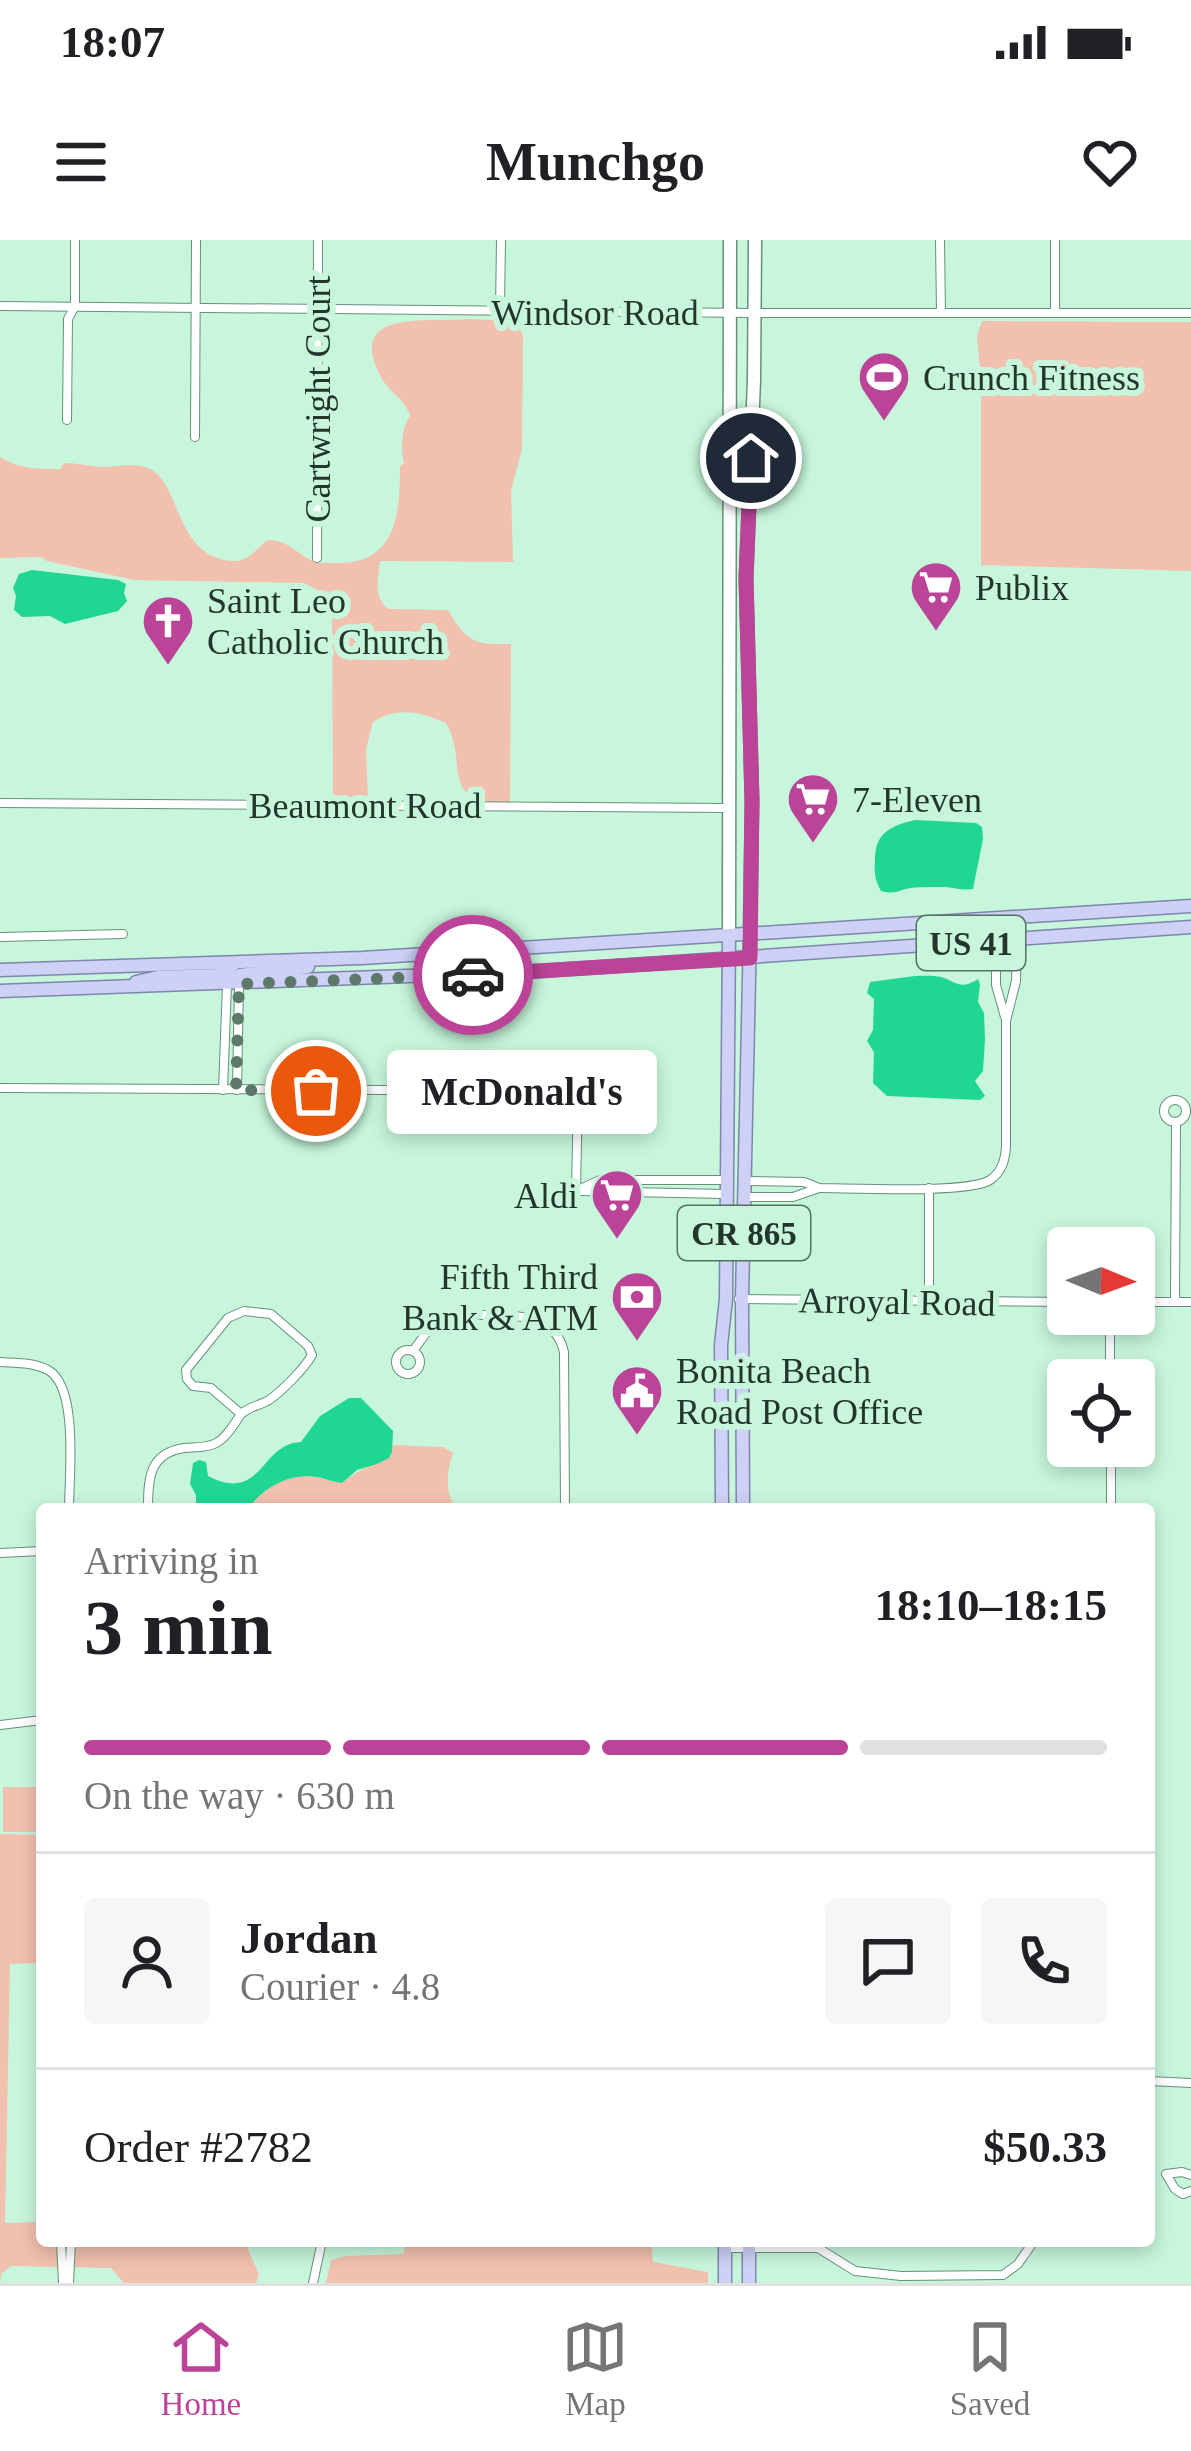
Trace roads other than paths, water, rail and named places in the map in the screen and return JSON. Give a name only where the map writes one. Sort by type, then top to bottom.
[{"type":"main road","name":"CR 865","points":[[722,1503],[731,808],[730,240]]},
{"type":"main road","name":"CR 865","points":[[743,1503],[752,801],[747,557],[754,240]]},
{"type":"main road","points":[[730,555],[747,557]]},
{"type":"main road","name":"US 41","points":[[0,970],[338,959],[1191,906]]},
{"type":"main road","name":"US 41","points":[[0,992],[498,974],[1191,927]]},
{"type":"main road","points":[[233,985],[240,975],[338,959]]},
{"type":"main road","points":[[106,988],[158,977],[217,975],[234,964]]},
{"type":"main road","points":[[725,2247],[725,2283]]},
{"type":"main road","points":[[749,2247],[749,2283]]},
{"type":"street","points":[[67,420],[75,240]]},
{"type":"street","points":[[195,437],[196,240]]},
{"type":"street","name":"Cartwright Court","points":[[317,558],[318,240]]},
{"type":"street","points":[[500,311],[501,240]]},
{"type":"street","points":[[940,240],[941,313]]},
{"type":"street","points":[[1054,240],[1054,313]]},
{"type":"street","name":"Windsor Road","points":[[0,306],[1191,313]]},
{"type":"street","name":"Beaumont Road","points":[[0,803],[731,808]]},
{"type":"street","points":[[0,937],[123,934]]},
{"type":"street","points":[[745,1197],[793,1197],[819,1188],[987,1183],[1002,1167],[1006,1147],[1006,1021],[1016,981],[1017,940]]},
{"type":"street","points":[[996,941],[997,985],[1006,1021]]},
{"type":"street","points":[[223,1090],[233,985]]},
{"type":"street","points":[[233,985],[236,1090]]},
{"type":"street","points":[[0,1088],[578,1091],[576,1191]]},
{"type":"street","points":[[1175,1302],[1176,1122]]},
{"type":"street","points":[[577,1166],[585,1177],[600,1180],[726,1187]]},
{"type":"street","points":[[576,1191],[600,1180]]},
{"type":"street","points":[[746,1181],[804,1182],[819,1188]]},
{"type":"street","points":[[576,1191],[726,1187]]},
{"type":"street","points":[[929,1188],[929,1302]]},
{"type":"street","name":"Arroyal Road","points":[[726,1299],[1047,1302]]},
{"type":"street","points":[[1155,1302],[1191,1302]]},
{"type":"street","points":[[148,1503],[150,1473],[159,1458],[220,1441],[241,1414],[296,1378],[311,1355],[308,1346],[272,1314],[262,1311],[234,1313],[186,1370],[193,1386],[211,1388],[241,1414]]},
{"type":"street","points":[[413,1351],[437,1322],[455,1315],[536,1317],[556,1335],[564,1352],[565,1503]]},
{"type":"street","points":[[0,1362],[45,1368],[64,1392],[69,1503]]},
{"type":"street","points":[[1111,1467],[1111,1503]]},
{"type":"street","points":[[0,1553],[36,1551]]},
{"type":"street","points":[[0,1725],[36,1721]]},
{"type":"street","points":[[1155,2080],[1191,2083]]},
{"type":"street","points":[[1155,2174],[1191,2175]]},
{"type":"street","points":[[1166,2174],[1175,2189],[1183,2194],[1191,2191]]},
{"type":"street","points":[[62,2247],[66,2283]]},
{"type":"street","points":[[66,2283],[70,2247]]},
{"type":"street","points":[[313,2283],[321,2247]]},
{"type":"street","points":[[803,2247],[821,2248],[863,2273],[1004,2279],[1030,2247]]},
{"type":"place","name":"Crunch Fitness","points":[[884,423]]},
{"type":"place","name":"Publix","points":[[936,633]]},
{"type":"place","name":"Saint Leo Catholic Church","points":[[168,667]]},
{"type":"place","name":"7-Eleven","points":[[813,845]]},
{"type":"place","name":"McDonald's","points":[[316,1091]]},
{"type":"place","name":"Aldi","points":[[617,1241]]},
{"type":"place","name":"Fifth Third Bank & ATM","points":[[637,1343]]},
{"type":"place","name":"Bonita Beach Road Post Office","points":[[637,1437]]}]
